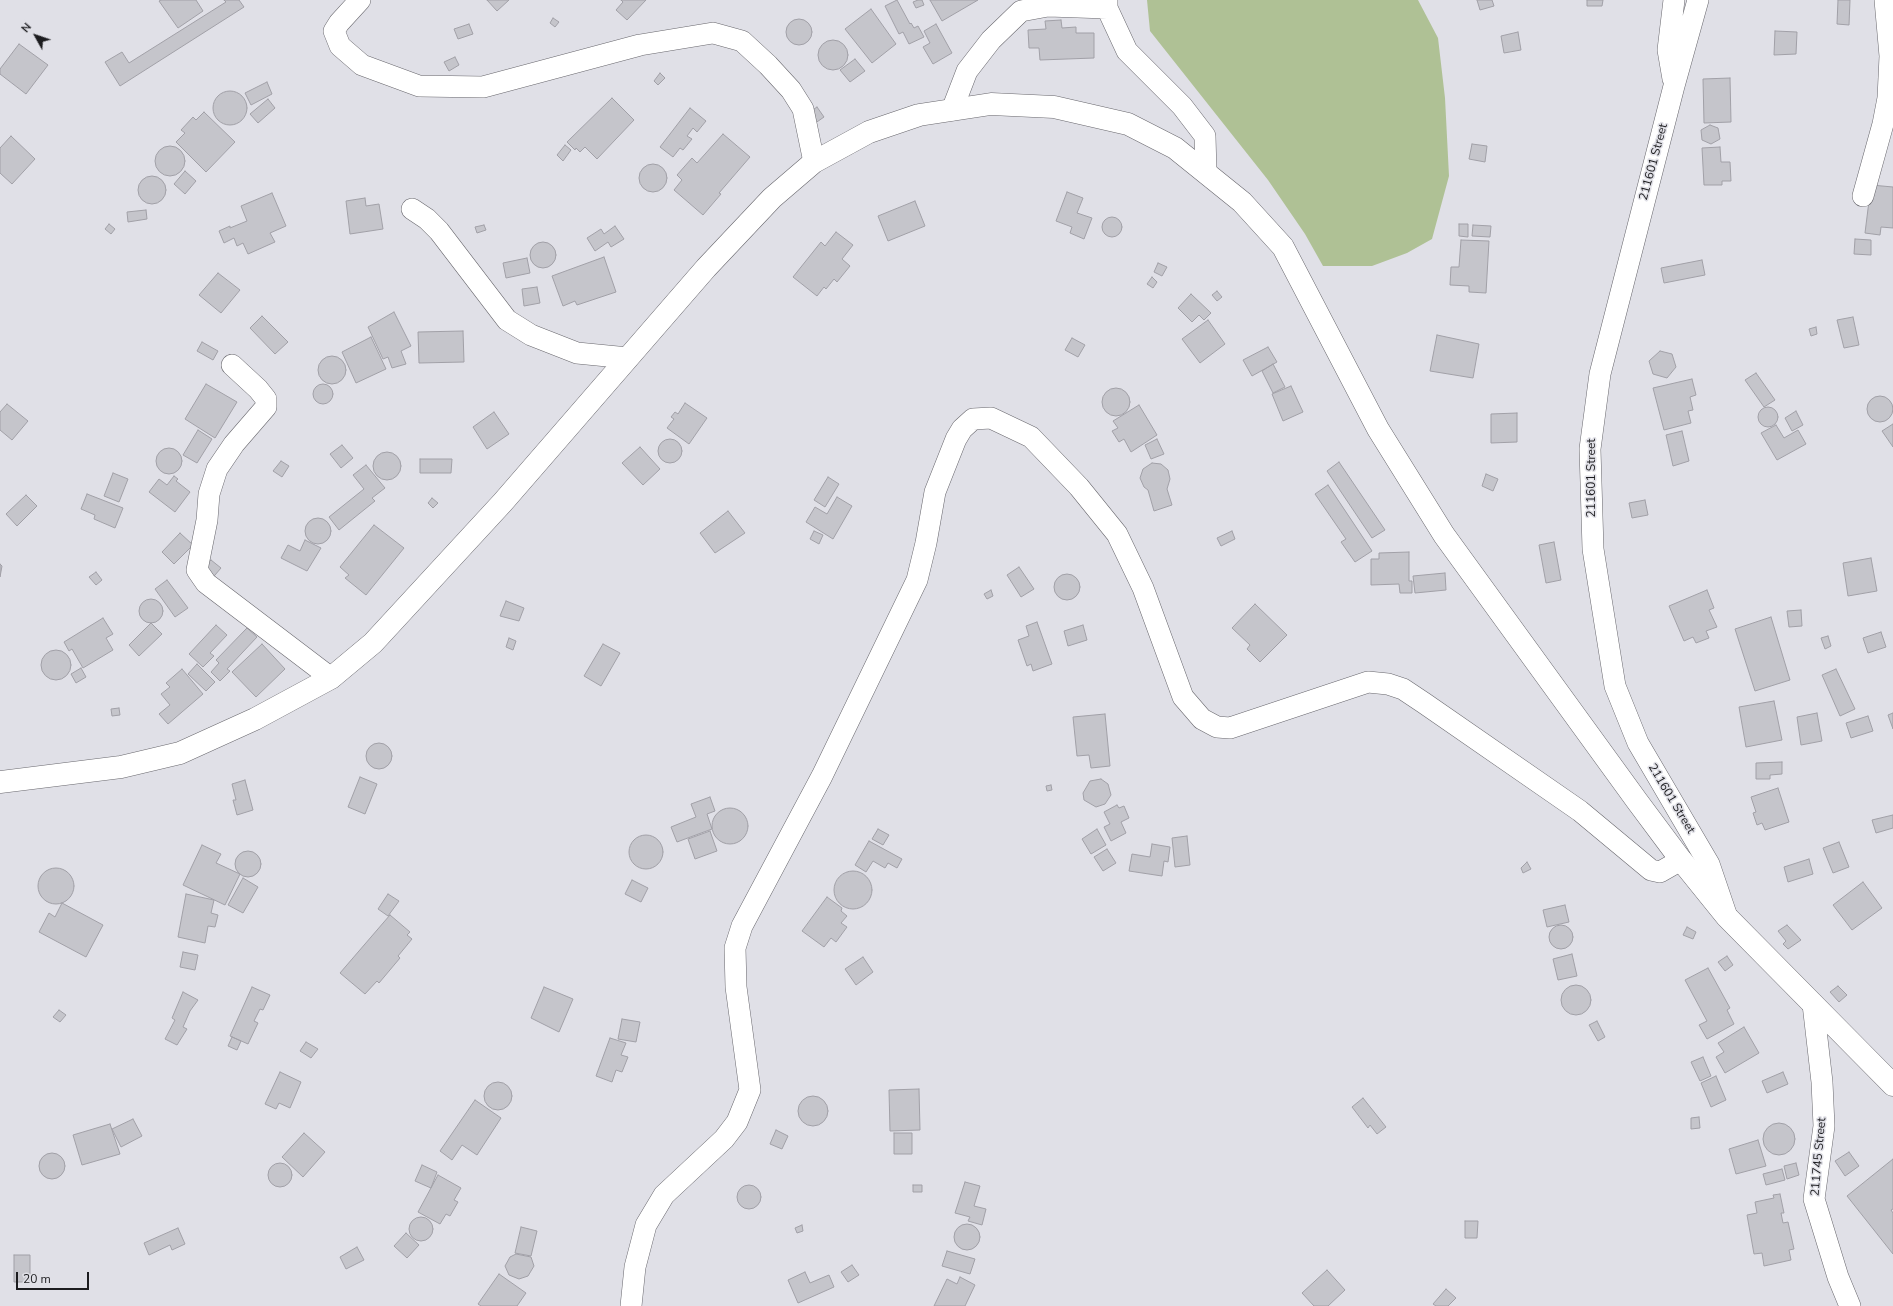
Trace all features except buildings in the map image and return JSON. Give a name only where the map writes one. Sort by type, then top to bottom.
[{"type":"street","points":[[360,0],[339,23],[334,31],[340,46],[362,65],[419,86],[483,87],[640,45],[714,33],[742,41],[768,65],[791,90],[803,110],[814,162]]},
{"type":"street","points":[[1674,0],[1668,50],[1674,86]]},
{"type":"street","name":"211601 Street","points":[[1698,0],[1674,86],[1600,374],[1590,449],[1593,549],[1615,686],[1638,743],[1709,864],[1727,917]]},
{"type":"street","points":[[1863,196],[1883,124],[1888,98],[1890,56],[1885,0]]},
{"type":"street","points":[[952,110],[967,71],[991,40],[1021,11],[1047,3],[1107,4],[1127,51],[1182,106],[1205,136],[1206,172]]},
{"type":"street","points":[[0,782],[121,767],[180,753],[255,718],[331,678],[373,643],[503,502],[706,268],[772,198],[814,162],[869,132],[919,115],[991,104],[1054,107],[1128,124],[1175,148],[1242,202],[1283,247],[1378,430],[1444,535],[1681,860],[1727,917],[1891,1080]]},
{"type":"street","points":[[412,209],[427,219],[439,231],[507,320],[531,335],[576,353],[628,358]]},
{"type":"street","points":[[232,365],[258,389],[266,399],[266,408],[234,444],[217,468],[210,488],[205,530],[197,570],[206,583],[331,678]]},
{"type":"street","points":[[631,1306],[635,1267],[646,1225],[664,1194],[724,1139],[733,1128],[737,1122],[750,1090],[736,987],[735,948],[742,926],[822,776],[917,580],[926,543],[935,492],[956,439],[962,428],[973,419],[991,418],[1031,437],[1079,487],[1117,534],[1143,588],[1184,698],[1202,719],[1217,727],[1230,728],[1368,682],[1388,684],[1403,689],[1580,810],[1651,870],[1660,872],[1681,860]]},
{"type":"street","name":"211745 Street","points":[[1813,1004],[1822,1082],[1824,1126],[1814,1199],[1836,1270],[1850,1306]]},
{"type":"green space","points":[[1147,0],[1418,0],[1438,38],[1445,98],[1449,176],[1432,239],[1407,253],[1372,266],[1323,266],[1305,234],[1268,180],[1150,31]]}]
